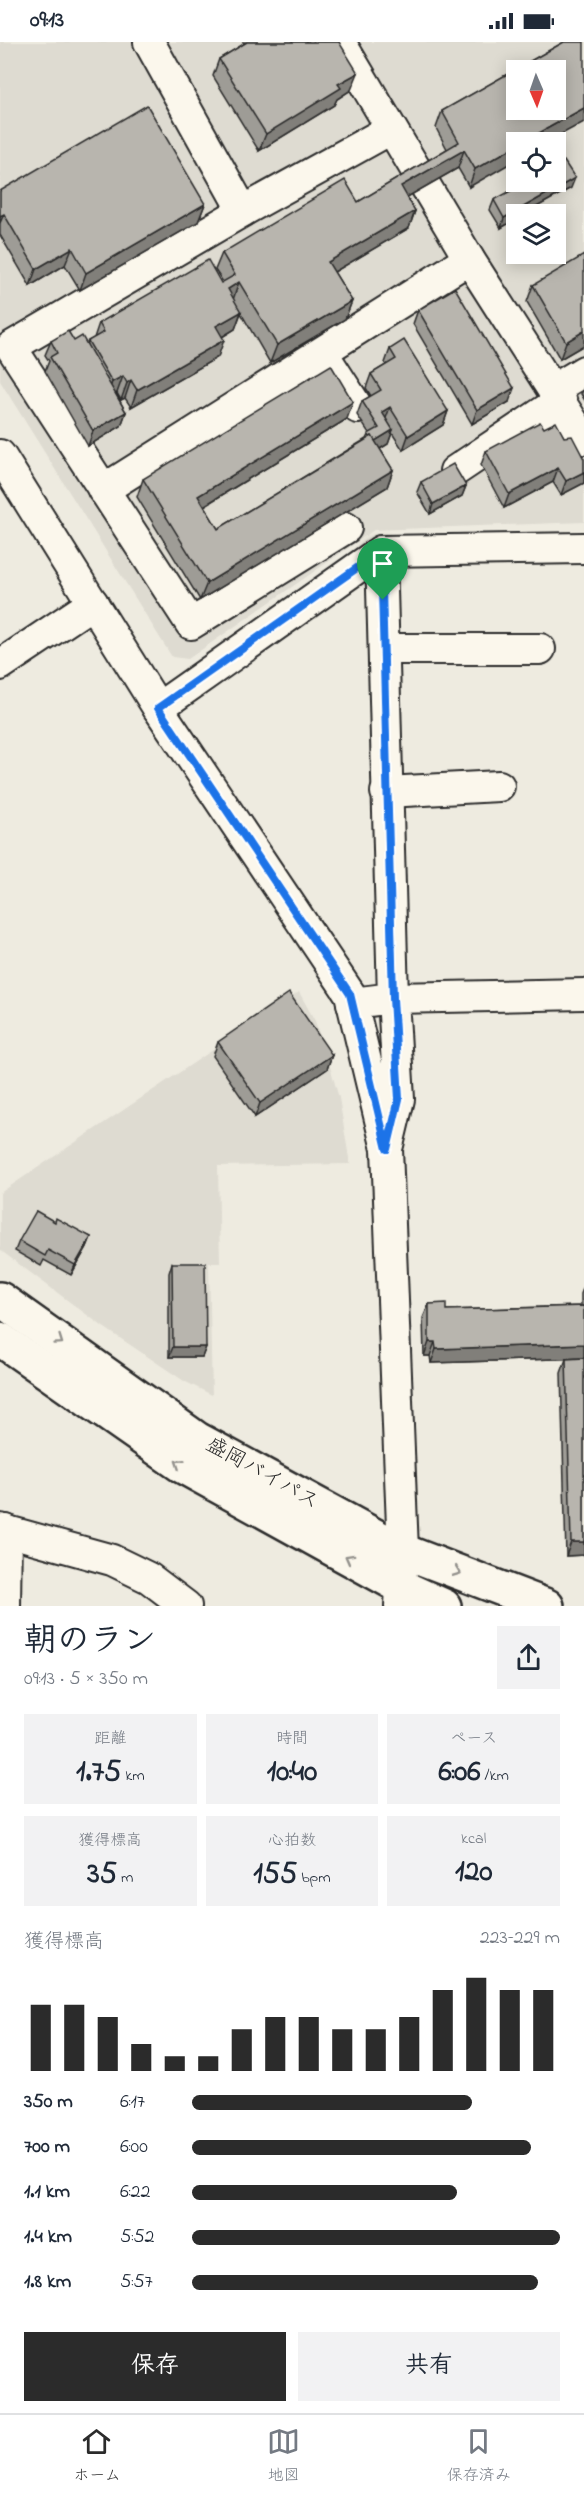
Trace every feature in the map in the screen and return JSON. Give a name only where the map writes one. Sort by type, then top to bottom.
[{"type":"highway","name":"盛岡バイパス","points":[[4,1299],[197,1439],[403,1551],[547,1606]]},
{"type":"highway","name":"盛岡バイパス","points":[[0,1339],[182,1466],[400,1596],[444,1606]]},
{"type":"street","points":[[149,42],[243,211]]},
{"type":"street","points":[[340,42],[469,259],[584,439]]},
{"type":"street","points":[[345,528],[191,624],[102,490],[11,346],[243,211],[391,129]]},
{"type":"street","points":[[102,490],[469,259]]},
{"type":"street","points":[[323,352],[358,408]]},
{"type":"street","points":[[455,471],[557,394],[584,370]]},
{"type":"street","points":[[0,455],[158,708],[350,994],[387,1149],[403,1551],[400,1596]]},
{"type":"street","points":[[158,708],[381,551],[584,548]]},
{"type":"street","points":[[381,551],[386,792],[399,1099],[387,1149]]},
{"type":"street","points":[[0,665],[93,603]]},
{"type":"street","points":[[384,649],[540,649]]},
{"type":"street","points":[[386,792],[499,786]]},
{"type":"street","points":[[352,1003],[393,998],[584,994]]},
{"type":"street","points":[[5,1606],[3,1529],[112,1560],[149,1578],[186,1606]]},
{"type":"shaded area","points":[[0,42],[584,42],[584,522],[374,530],[188,659],[172,657],[0,381]]},
{"type":"shaded area","points":[[299,992],[315,1021],[329,1063],[339,1098],[350,1164],[218,1166],[220,1263],[209,1263],[212,1395],[184,1381],[102,1326],[0,1250],[0,1193]]},
{"type":"building","points":[[247,42],[339,42],[358,73],[338,84],[341,88],[266,134],[219,59]]},
{"type":"building","points":[[564,42],[584,42],[584,108],[566,118],[566,60],[532,60]]},
{"type":"building","points":[[506,75],[506,120],[562,120],[541,132],[506,132],[506,152],[475,169],[464,150],[401,186],[415,211],[328,262],[352,301],[277,345],[239,282],[228,289],[241,312],[216,326],[224,340],[137,390],[131,380],[127,383],[123,376],[112,382],[88,341],[104,332],[99,323],[208,260],[221,283],[235,275],[222,253],[345,180],[358,202],[459,142],[442,111]]},
{"type":"building","points":[[147,105],[205,204],[86,273],[72,248],[36,269],[4,214],[0,216],[0,191]]},
{"type":"building","points":[[566,164],[575,178],[566,183]]},
{"type":"building","points":[[509,192],[550,192],[529,204],[506,204],[506,217],[504,218],[494,200]]},
{"type":"building","points":[[584,255],[584,331],[566,342],[533,285]]},
{"type":"building","points":[[455,288],[514,388],[477,410],[418,310]]},
{"type":"building","points":[[68,331],[74,341],[82,336],[126,412],[93,431],[50,357],[57,353],[51,341]]},
{"type":"building","points":[[404,340],[448,411],[408,436],[390,407],[382,412],[393,430],[375,441],[368,434],[379,428],[362,401],[381,390],[371,374],[396,359],[390,349]]},
{"type":"building","points":[[331,365],[353,402],[198,496],[218,529],[372,436],[393,470],[207,583],[143,479]]},
{"type":"building","points":[[540,422],[544,428],[556,422],[564,437],[572,436],[584,459],[584,472],[566,481],[558,468],[509,494],[486,451]]},
{"type":"building","points":[[453,464],[466,486],[433,504],[421,482]]},
{"type":"building","points":[[289,993],[332,1055],[260,1103],[218,1042]]},
{"type":"building","points":[[36,1211],[55,1222],[56,1218],[91,1237],[75,1265],[48,1250],[45,1256],[19,1241]]},
{"type":"building","points":[[172,1263],[205,1263],[206,1347],[173,1347]]},
{"type":"building","points":[[446,1303],[446,1310],[584,1306],[584,1344],[436,1349],[435,1342],[429,1342],[429,1304]]},
{"type":"building","points":[[584,1358],[584,1542],[571,1542],[566,1359]]},
{"type":"route","points":[[381,551],[383,600],[386,792],[399,1099],[387,1149],[350,994],[158,708],[381,551]]}]
